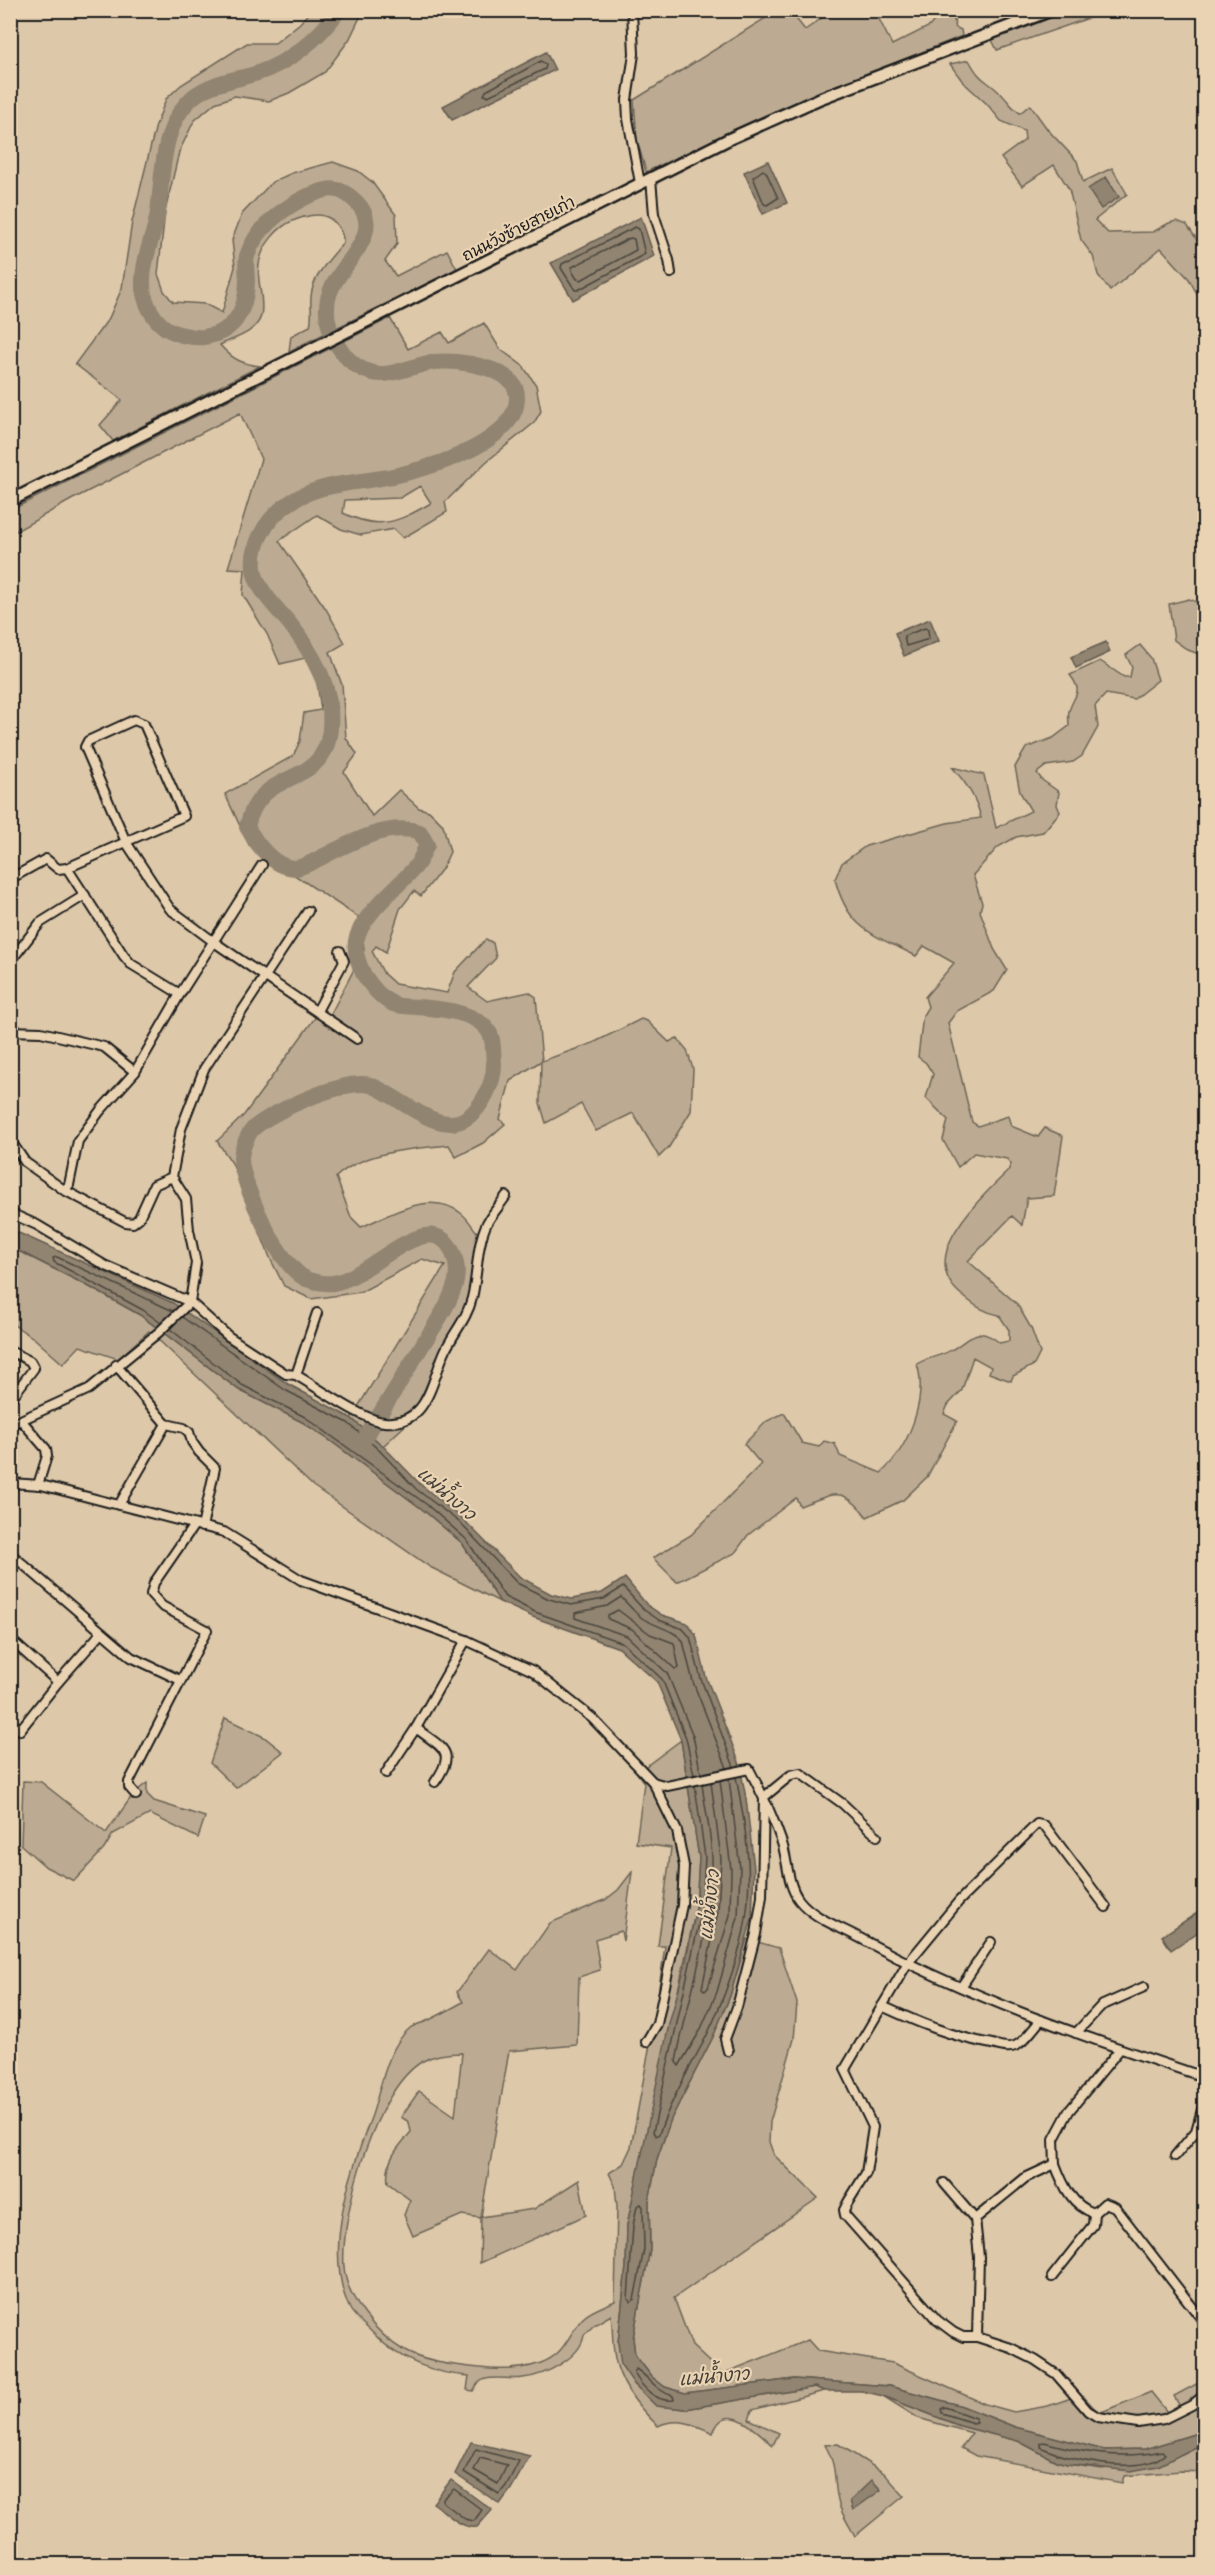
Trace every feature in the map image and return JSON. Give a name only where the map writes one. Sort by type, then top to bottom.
[{"type":"main road","name":"ถนนวังซ้ายสายเก่า","points":[[10,501],[729,139],[821,98],[1052,10]]},
{"type":"street","points":[[632,10],[634,54],[627,100],[628,119],[640,183]]},
{"type":"street","points":[[651,179],[654,214],[671,273]]},
{"type":"street","points":[[10,879],[46,859],[58,869],[67,868],[126,842],[184,816],[144,724],[140,721],[134,720],[85,744],[101,791],[126,842],[170,909],[214,942],[357,1039]]},
{"type":"street","points":[[64,1191],[69,1185],[78,1141],[100,1110],[135,1072],[180,994],[262,864]]},
{"type":"street","points":[[67,868],[124,956],[132,964],[180,994]]},
{"type":"street","points":[[10,962],[13,952],[40,924],[85,895]]},
{"type":"street","points":[[10,1425],[89,1389],[159,1332],[188,1305],[196,1263],[189,1230],[186,1199],[172,1177],[181,1129],[204,1069],[308,911]]},
{"type":"street","points":[[317,1011],[344,961],[340,951]]},
{"type":"street","points":[[10,1031],[41,1032],[104,1047],[135,1072]]},
{"type":"street","points":[[10,1140],[25,1162],[64,1191],[125,1222],[133,1223],[139,1218],[154,1185],[172,1177]]},
{"type":"street","points":[[10,1213],[104,1265],[188,1305],[228,1336],[286,1374],[296,1375],[372,1419],[386,1423],[401,1423],[409,1419],[425,1404],[446,1350],[463,1325],[472,1298],[487,1223],[506,1196]]},
{"type":"street","points":[[296,1375],[317,1313]]},
{"type":"street","points":[[10,1351],[30,1361],[34,1368],[10,1400]]},
{"type":"street","points":[[116,1365],[166,1424],[184,1428],[189,1432],[199,1452],[215,1468],[198,1526],[154,1583],[151,1594],[162,1606],[207,1630],[129,1782],[129,1787],[136,1795]]},
{"type":"street","points":[[22,1421],[46,1449],[47,1456],[38,1485]]},
{"type":"street","points":[[119,1505],[166,1424]]},
{"type":"street","points":[[10,1483],[38,1485],[224,1532],[301,1580],[466,1640],[533,1671],[592,1718],[654,1782],[681,1842],[684,1890],[657,2024],[646,2042]]},
{"type":"street","points":[[10,1553],[131,1657],[180,1680]]},
{"type":"street","points":[[10,1722],[20,1730],[57,1682],[101,1633]]},
{"type":"street","points":[[10,1639],[57,1682]]},
{"type":"street","points":[[386,1773],[416,1728],[466,1640]]},
{"type":"street","points":[[416,1728],[444,1751],[447,1757],[445,1768],[435,1782]]},
{"type":"street","points":[[654,1782],[667,1786],[749,1769],[764,1797],[783,1845],[790,1881],[798,1899],[811,1912],[907,1964],[961,1987],[1076,2033],[1204,2077]]},
{"type":"street","points":[[728,2051],[725,2039],[737,2007],[753,1945],[760,1905],[764,1797],[791,1775],[800,1773],[843,1804],[877,1836]]},
{"type":"street","points":[[1106,1907],[1045,1827],[1037,1824],[959,1900],[907,1964],[845,2069],[873,2127],[866,2173],[848,2202],[844,2210],[845,2215],[938,2320],[963,2337],[976,2337],[1011,2348],[1035,2360],[1056,2374],[1088,2411],[1107,2420],[1138,2423],[1164,2419],[1192,2405],[1204,2395]]},
{"type":"street","points":[[961,1987],[991,1942]]},
{"type":"street","points":[[1076,2033],[1101,2006],[1144,1987]]},
{"type":"street","points":[[882,2006],[931,2028],[962,2038],[1004,2047],[1014,2047],[1041,2020]]},
{"type":"street","points":[[1094,2213],[1078,2204],[1065,2189],[1055,2164],[1054,2139],[1069,2111],[1120,2049]]},
{"type":"street","points":[[1175,2156],[1194,2134],[1204,2102]]},
{"type":"street","points":[[975,2219],[1025,2178],[1055,2164]]},
{"type":"street","points":[[944,2183],[975,2219],[979,2257],[976,2337]]},
{"type":"street","points":[[1052,2277],[1093,2225],[1094,2213],[1105,2203],[1115,2207],[1204,2322]]},
{"type":"shaded area","points":[[311,10],[363,11],[349,40],[325,72],[289,93],[269,101],[235,96],[215,103],[194,121],[179,152],[165,212],[158,274],[164,291],[173,302],[205,304],[222,313],[235,267],[232,240],[242,214],[272,182],[292,173],[333,162],[358,171],[372,182],[396,215],[397,244],[385,261],[396,276],[447,250],[457,269],[289,351],[291,336],[310,326],[311,297],[315,282],[343,243],[339,228],[327,217],[311,216],[289,223],[271,238],[260,258],[258,271],[262,310],[258,322],[250,331],[220,345],[238,360],[260,366],[113,441],[100,425],[122,400],[75,364],[109,318],[122,288],[132,222],[156,125],[166,99],[181,85],[247,43],[275,43],[300,23]]},
{"type":"shaded area","points":[[1071,10],[1109,11],[997,50],[992,40]]},
{"type":"shaded area","points":[[777,11],[790,11],[805,30],[832,11],[875,11],[892,45],[930,26],[939,14],[938,11],[953,11],[955,27],[961,30],[962,36],[768,114],[646,172],[637,140],[634,100]]},
{"type":"shaded area","points":[[969,60],[980,76],[1020,113],[1030,105],[1048,130],[1077,161],[1083,182],[1112,168],[1127,194],[1095,220],[1108,233],[1153,232],[1177,221],[1187,225],[1204,250],[1204,307],[1189,279],[1161,248],[1110,291],[1098,275],[1093,256],[1081,240],[1069,189],[1054,165],[1022,186],[1001,158],[1025,140],[1024,131],[1001,121],[987,104],[963,82],[950,64]]},
{"type":"shaded area","points":[[390,318],[408,349],[442,332],[449,343],[484,323],[500,349],[523,366],[536,385],[541,411],[534,423],[486,462],[445,502],[447,512],[403,538],[394,529],[361,535],[341,529],[317,515],[279,541],[326,609],[345,643],[330,652],[342,685],[346,738],[357,754],[344,772],[372,816],[399,790],[419,808],[429,811],[443,825],[450,852],[442,869],[421,896],[414,891],[400,909],[386,952],[376,946],[372,951],[384,974],[395,984],[447,993],[455,972],[486,939],[493,943],[496,958],[468,987],[487,1001],[529,992],[536,997],[542,1061],[593,1043],[641,1019],[647,1021],[669,1042],[677,1038],[687,1050],[693,1069],[691,1111],[669,1147],[659,1157],[633,1113],[596,1131],[581,1104],[546,1123],[540,1103],[541,1061],[510,1081],[500,1119],[505,1124],[483,1143],[456,1157],[449,1145],[389,1153],[360,1162],[347,1168],[336,1177],[351,1217],[361,1227],[412,1206],[437,1204],[450,1207],[462,1214],[479,1234],[487,1239],[478,1273],[474,1308],[466,1325],[450,1348],[431,1401],[383,1446],[351,1418],[445,1266],[422,1259],[361,1292],[311,1299],[284,1286],[271,1260],[232,1163],[217,1141],[244,1115],[317,1015],[327,1021],[364,950],[361,919],[249,845],[225,794],[293,756],[300,741],[304,713],[321,710],[317,683],[305,658],[280,664],[267,634],[243,595],[245,569],[228,568],[261,459],[240,413],[71,500],[11,534],[11,510]],"holes":[[[420,486],[431,503],[388,522],[367,522],[343,513],[345,500],[400,498]]]},
{"type":"shaded area","points":[[1189,599],[1204,605],[1204,656],[1188,650],[1174,640],[1169,604]]},
{"type":"shaded area","points":[[1140,645],[1151,658],[1158,680],[1134,699],[1106,694],[1095,706],[1098,727],[1082,756],[1073,762],[1046,766],[1037,773],[1042,780],[1059,792],[1057,805],[1060,812],[1043,832],[1016,837],[998,847],[973,875],[982,903],[980,911],[994,949],[1007,970],[994,991],[957,1011],[948,1023],[972,1122],[978,1126],[1008,1116],[1011,1126],[1038,1137],[1045,1128],[1063,1136],[1054,1196],[1027,1198],[1022,1225],[1012,1216],[968,1261],[1017,1304],[1031,1328],[1040,1353],[1034,1365],[1013,1376],[1011,1381],[989,1373],[991,1367],[973,1357],[962,1390],[948,1405],[944,1414],[957,1421],[927,1477],[903,1500],[867,1517],[843,1496],[829,1496],[800,1506],[796,1498],[748,1535],[735,1553],[677,1582],[653,1558],[691,1535],[761,1464],[744,1444],[767,1421],[784,1413],[802,1443],[819,1447],[824,1441],[835,1444],[840,1456],[881,1473],[900,1451],[918,1408],[920,1378],[917,1364],[949,1351],[975,1335],[985,1334],[1000,1343],[1009,1341],[1009,1330],[999,1315],[980,1308],[963,1296],[949,1281],[945,1264],[948,1247],[956,1230],[982,1197],[1008,1171],[1011,1164],[1007,1159],[974,1153],[958,1167],[943,1140],[948,1120],[926,1098],[933,1074],[926,1063],[918,1057],[923,1015],[928,1007],[925,997],[954,963],[924,946],[916,956],[864,928],[847,909],[835,879],[842,863],[866,846],[947,823],[981,818],[970,791],[952,767],[984,775],[996,828],[1031,811],[1020,792],[1015,767],[1026,748],[1053,738],[1069,726],[1069,711],[1077,693],[1070,675],[1100,661],[1124,677],[1130,677],[1132,667],[1126,655]]},
{"type":"shaded area","points":[[10,1247],[140,1315],[239,1390],[302,1422],[332,1442],[422,1509],[462,1543],[500,1602],[430,1567],[313,1486],[149,1331],[118,1359],[80,1346],[63,1364],[35,1339],[11,1323]]},
{"type":"shaded area","points":[[225,1718],[264,1737],[283,1752],[236,1788],[210,1763]]},
{"type":"shaded area","points":[[681,1740],[699,1858],[696,1908],[627,2225],[626,2267],[618,2343],[634,2384],[657,2406],[686,2409],[815,2387],[824,2391],[752,2410],[749,2419],[779,2433],[773,2445],[750,2426],[733,2418],[726,2418],[719,2423],[713,2433],[693,2424],[679,2422],[658,2426],[637,2403],[621,2377],[614,2353],[611,2315],[594,2325],[584,2335],[576,2351],[551,2370],[532,2377],[486,2379],[480,2382],[473,2391],[467,2390],[469,2376],[431,2369],[406,2358],[384,2344],[350,2309],[342,2286],[339,2237],[348,2185],[386,2068],[402,2036],[410,2028],[463,2002],[457,1992],[489,1949],[517,1970],[550,1923],[605,1900],[618,1890],[632,1872],[623,1941],[621,1931],[595,1939],[600,1970],[579,1977],[577,2045],[509,2051],[481,2217],[534,2209],[579,2180],[586,2215],[480,2263],[481,2218],[462,2215],[413,2236],[404,2215],[410,2200],[388,2183],[388,2168],[397,2149],[411,2132],[409,2122],[401,2117],[419,2091],[455,2116],[462,2053],[447,2054],[423,2061],[406,2075],[390,2097],[364,2155],[348,2217],[344,2244],[346,2279],[365,2314],[384,2335],[403,2350],[435,2362],[498,2369],[520,2368],[541,2363],[561,2349],[586,2315],[615,2301],[617,2207],[615,2186],[609,2173],[623,2164],[631,2147],[650,2044],[642,2039],[654,2022],[665,1946],[658,1946],[671,1848],[636,1843],[644,1783],[637,1773]]},
{"type":"shaded area","points":[[23,1781],[41,1782],[106,1833],[134,1793],[147,1783],[147,1794],[154,1801],[205,1817],[198,1838],[150,1814],[113,1834],[104,1849],[74,1881],[46,1867],[21,1845]]},
{"type":"shaded area","points":[[747,1939],[779,1948],[797,2003],[794,2039],[770,2122],[769,2142],[774,2155],[818,2198],[674,2298],[692,2346],[722,2374],[808,2340],[818,2351],[893,2363],[985,2404],[1014,2412],[1084,2397],[1099,2413],[1151,2392],[1167,2412],[1179,2405],[1174,2396],[1204,2380],[1204,2431],[1145,2449],[1104,2450],[1015,2427],[962,2406],[889,2386],[794,2379],[685,2393],[665,2387],[652,2377],[635,2355],[633,2338],[650,2249],[649,2201],[657,2159],[671,2119],[713,2037],[730,1996]]},
{"type":"shaded area","points":[[883,2396],[960,2426],[1018,2441],[1056,2461],[1067,2464],[1102,2469],[1182,2454],[1204,2443],[1204,2472],[1180,2471],[1124,2476],[1122,2483],[976,2456],[961,2448],[972,2433],[918,2418]]},
{"type":"shaded area","points":[[838,2444],[884,2473],[904,2496],[855,2536],[839,2506],[834,2467],[825,2445]]},
{"type":"water","points":[[546,52],[555,70],[452,120],[443,106]]},
{"type":"water","points":[[768,161],[787,203],[763,214],[744,172]]},
{"type":"water","points":[[1106,177],[1119,197],[1101,209],[1088,189]]},
{"type":"water","points":[[641,217],[654,256],[573,300],[551,263]]},
{"type":"water","points":[[930,619],[939,641],[904,656],[895,633]]},
{"type":"water","points":[[1106,642],[1110,652],[1076,668],[1071,657]]},
{"type":"water","name":"แม่น้ำงาว","points":[[10,1229],[173,1303],[288,1384],[351,1418],[383,1446],[420,1484],[462,1518],[520,1577],[551,1594],[572,1599],[602,1593],[625,1578],[647,1605],[662,1615],[687,1623],[696,1635],[706,1677],[739,1762],[746,1798],[754,1868],[752,1919],[730,1996],[713,2037],[671,2119],[657,2159],[649,2201],[650,2249],[633,2338],[635,2355],[652,2377],[665,2387],[685,2393],[794,2379],[889,2386],[962,2406],[1015,2427],[1104,2450],[1145,2449],[1204,2431],[1204,2443],[1158,2466],[1131,2471],[1056,2461],[1018,2441],[960,2426],[883,2396],[862,2391],[824,2391],[815,2387],[685,2409],[656,2406],[634,2384],[621,2365],[618,2343],[626,2267],[627,2225],[669,2024],[685,1966],[696,1908],[699,1858],[681,1740],[657,1682],[619,1648],[533,1617],[500,1602],[462,1543],[422,1509],[302,1422],[239,1390],[140,1315],[11,1247]]},
{"type":"water","points":[[1203,1909],[1204,1928],[1171,1950],[1162,1936]]},
{"type":"water","points":[[471,2442],[530,2456],[500,2504],[455,2474]]},
{"type":"water","points":[[451,2480],[492,2510],[477,2527],[459,2523],[433,2503]]},
{"type":"water","points":[[872,2480],[881,2490],[853,2510],[850,2501]]},
{"type":"waterway","points":[[339,10],[313,40],[282,62],[258,73],[208,88],[193,97],[183,108],[175,121],[165,151],[158,212],[145,263],[143,286],[145,299],[151,311],[158,322],[167,329],[182,335],[199,337],[223,331],[231,325],[241,311],[246,293],[247,256],[257,236],[271,220],[289,206],[324,190],[338,190],[348,195],[361,207],[366,220],[365,232],[360,244],[336,280],[327,305],[332,333],[347,358],[358,367],[384,374],[422,364],[445,361],[484,367],[507,378],[514,386],[517,396],[514,412],[505,426],[490,438],[454,457],[402,474],[327,487],[298,498],[271,519],[260,536],[254,555],[257,581],[310,653],[325,686],[330,709],[329,737],[322,755],[311,767],[267,792],[255,806],[247,827],[260,847],[272,859],[286,867],[294,868],[370,835],[396,830],[420,832],[427,845],[418,864],[373,911],[360,931],[356,941],[359,963],[370,983],[380,995],[393,1004],[448,1010],[469,1016],[486,1028],[493,1043],[494,1065],[486,1094],[473,1113],[457,1122],[444,1123],[432,1119],[381,1090],[370,1085],[359,1084],[344,1086],[310,1097],[264,1120],[252,1129],[244,1146],[241,1159],[243,1172],[265,1227],[287,1261],[298,1273],[309,1280],[321,1283],[345,1280],[398,1247],[424,1236],[441,1238],[453,1254],[457,1275],[450,1299],[360,1446]]}]
